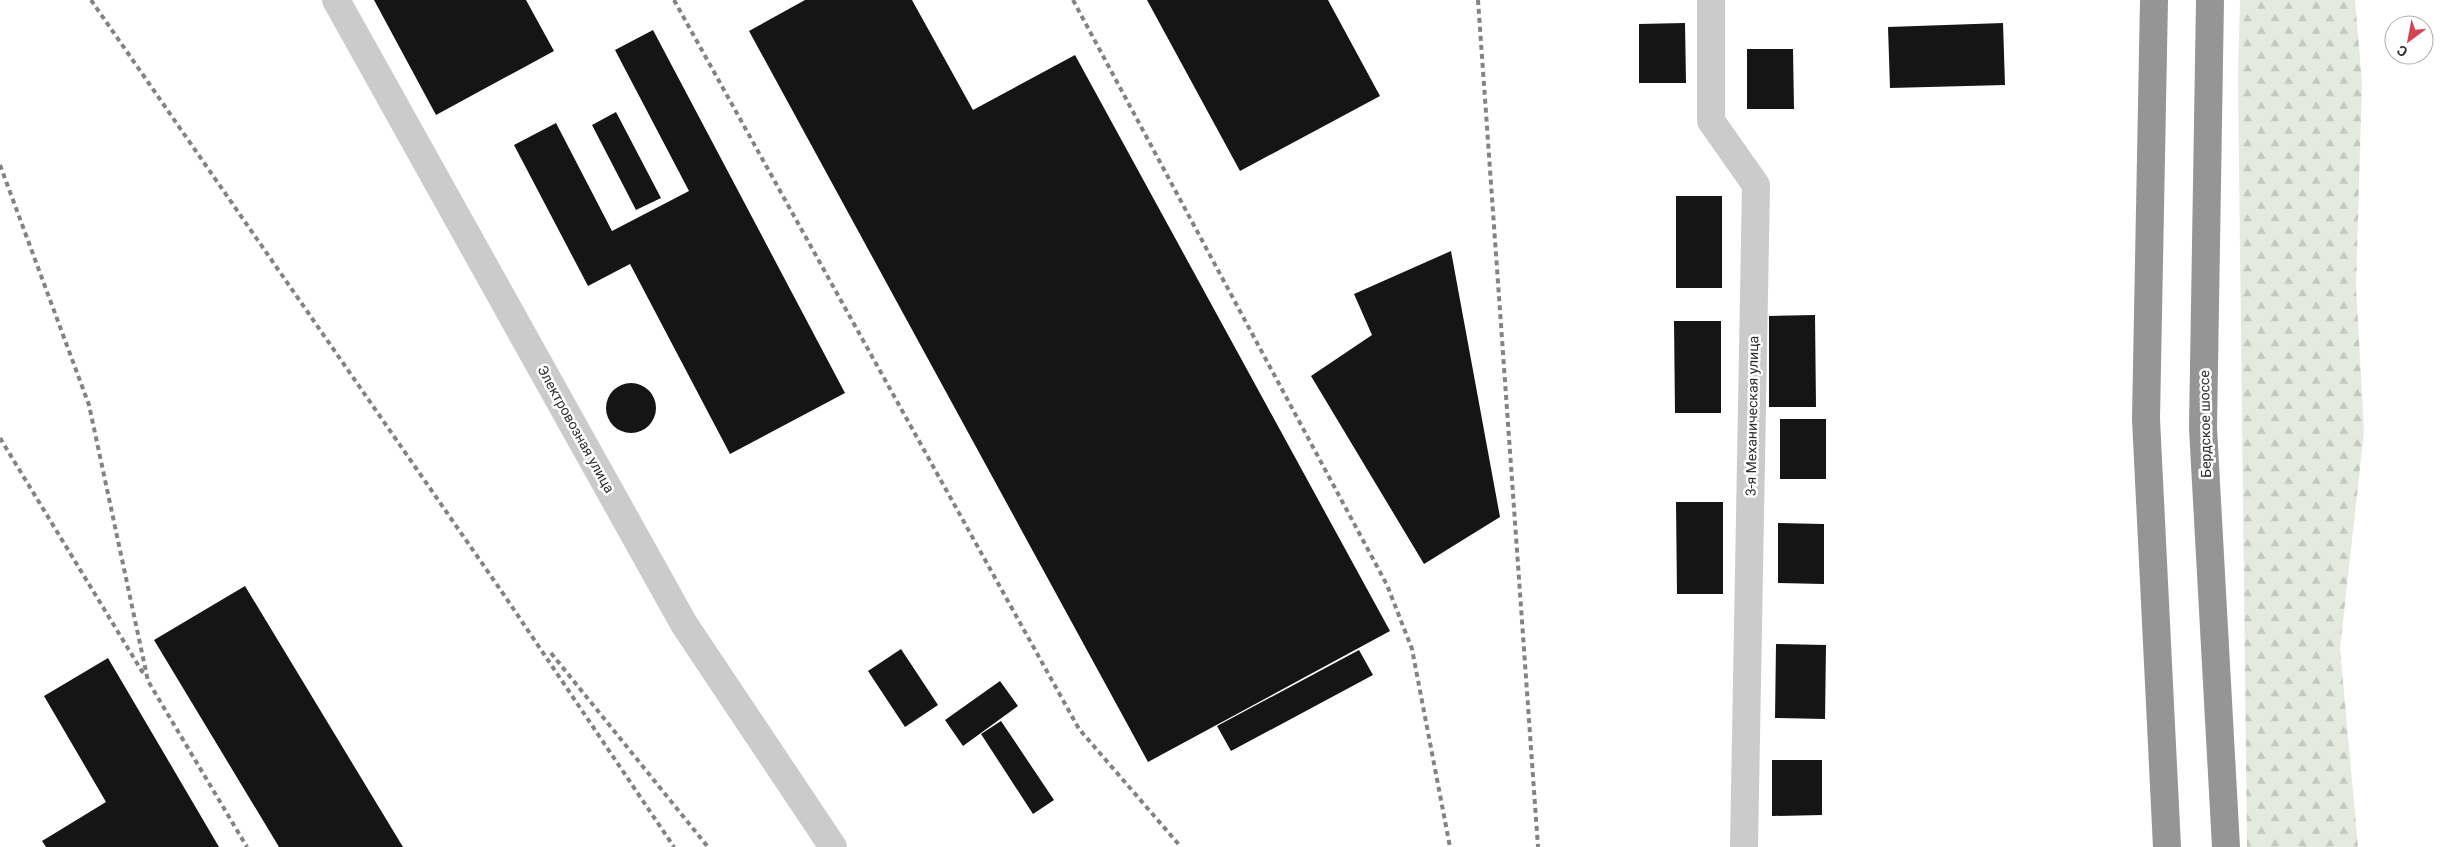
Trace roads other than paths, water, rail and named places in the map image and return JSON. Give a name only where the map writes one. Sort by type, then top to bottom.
[{"type":"highway","points":[[2154,0],[2146,419],[2167,847]]},
{"type":"highway","name":"Бердское шоссе","points":[[2210,0],[2203,428],[2226,847]]},
{"type":"street","name":"Электровозная улица","points":[[336,0],[684,624],[833,847]]},
{"type":"street","name":"3-я Механическая улица","points":[[1712,0],[1711,121],[1756,185],[1744,847]]},
{"type":"railway","points":[[91,0],[502,592],[674,847]]},
{"type":"railway","points":[[674,0],[1079,729],[1181,847]]},
{"type":"railway","points":[[1073,0],[1387,585],[1412,649],[1450,847]]},
{"type":"railway","points":[[1478,0],[1538,847]]},
{"type":"railway","points":[[0,165],[89,405],[148,681],[247,847]]},
{"type":"railway","points":[[0,438],[143,673]]},
{"type":"railway","points":[[551,653],[708,847]]}]
